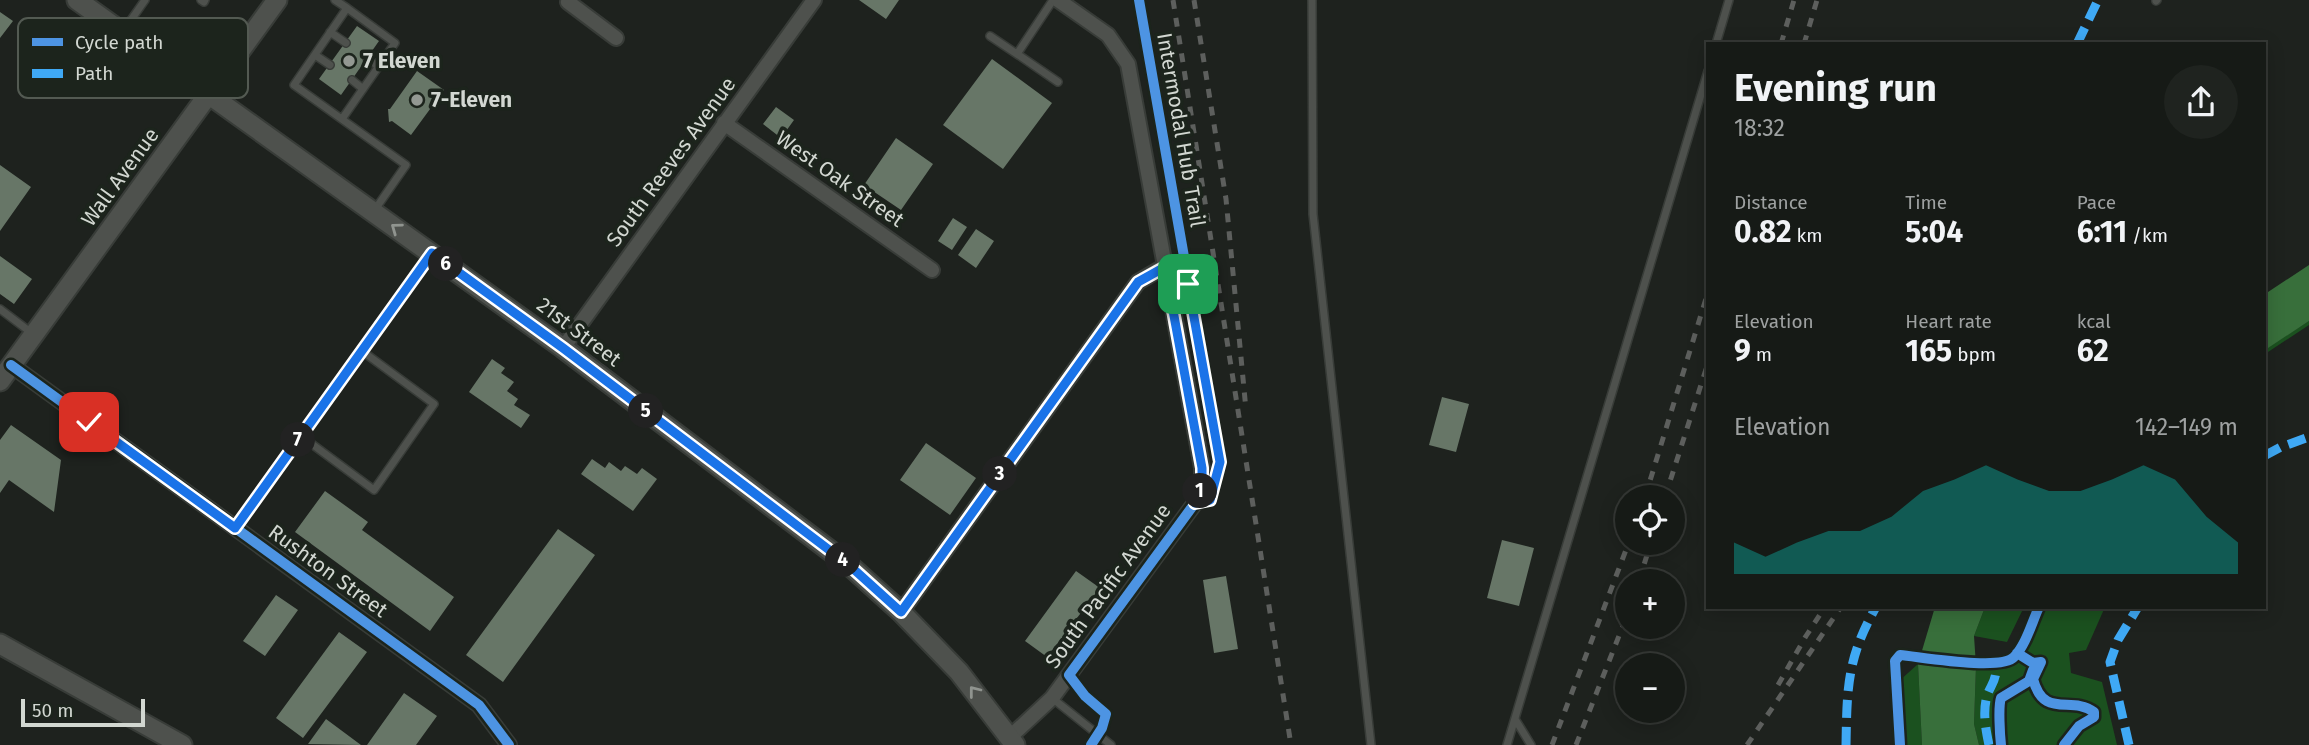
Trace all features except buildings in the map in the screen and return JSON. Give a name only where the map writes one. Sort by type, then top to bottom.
[{"type":"main road","name":"21st Street","points":[[77,0],[101,18]]},
{"type":"main road","name":"Wall Avenue","points":[[248,40],[277,0]]},
{"type":"main road","name":"Wall Avenue","points":[[6,373],[206,98]]},
{"type":"main road","name":"21st Street","points":[[215,98],[563,348],[849,565],[901,612],[958,672],[1013,741]]},
{"type":"main road","points":[[0,644],[179,744]]},
{"type":"street","points":[[569,0],[568,2],[616,38]]},
{"type":"street","name":"South Reeves Avenue","points":[[563,348],[814,0]]},
{"type":"street","name":"South Pacific Avenue","points":[[1013,741],[1052,698],[1195,503],[1202,486],[1202,468],[1128,64],[1108,36],[1058,0]]},
{"type":"street","name":"West Oak Street","points":[[724,123],[932,270]]},
{"type":"street","points":[[901,612],[1138,282],[1165,267]]},
{"type":"street","name":"Rushton Street","points":[[6,373],[235,528],[480,705],[509,745]]},
{"type":"lane","points":[[132,18],[145,0]]},
{"type":"lane","points":[[335,0],[395,44],[342,119]]},
{"type":"lane","points":[[1017,54],[1052,0]]},
{"type":"lane","points":[[1312,0],[1313,214],[1371,745]]},
{"type":"lane","points":[[1717,42],[1729,0]]},
{"type":"lane","points":[[347,8],[294,85],[406,165],[374,212]]},
{"type":"lane","points":[[330,32],[345,43]]},
{"type":"lane","points":[[990,36],[1058,82]]},
{"type":"lane","points":[[315,55],[330,65]]},
{"type":"lane","points":[[368,58],[379,66]]},
{"type":"lane","points":[[1507,745],[1706,78]]},
{"type":"lane","points":[[352,80],[363,89]]},
{"type":"lane","points":[[235,528],[432,253]]},
{"type":"lane","points":[[0,309],[34,334]]},
{"type":"lane","points":[[301,436],[374,490],[434,404],[362,351]]},
{"type":"lane","points":[[1052,698],[1111,745]]},
{"type":"lane","points":[[1515,719],[1531,745]]},
{"type":"shaded area","points":[[2309,265],[2309,321],[2266,349],[2266,293]]},
{"type":"shaded area","points":[[2309,321],[2309,325],[2266,353],[2266,349]]},
{"type":"shaded area","points":[[1934,609],[1984,609],[1974,636],[1974,724],[1979,745],[1922,745],[1918,664]]},
{"type":"shaded area","points":[[1984,609],[2023,609],[2007,642],[1974,636]]},
{"type":"shaded area","points":[[2044,609],[2104,609],[2086,650],[2069,653],[2071,673],[2102,682],[2117,745],[1979,745],[1974,724],[1976,666],[1992,668],[2015,662]]},
{"type":"shaded area","points":[[1918,664],[1922,745],[1904,745],[1898,682]]},
{"type":"railway","points":[[1173,0],[1291,745]]},
{"type":"railway","points":[[1194,0],[1226,199],[1246,410]]},
{"type":"railway","points":[[1782,42],[1794,0]]},
{"type":"railway","points":[[1805,42],[1817,0]]},
{"type":"railway","points":[[1649,485],[1706,299]]},
{"type":"railway","points":[[1669,485],[1706,369]]},
{"type":"railway","points":[[1552,745],[1624,555]]},
{"type":"railway","points":[[1643,569],[1647,555]]},
{"type":"railway","points":[[1778,685],[1824,609]]},
{"type":"railway","points":[[1747,745],[1840,609]]},
{"type":"railway","points":[[1576,745],[1618,639]]},
{"type":"marked path","points":[[2078,42],[2098,0]]},
{"type":"marked path","points":[[2266,455],[2309,437]]},
{"type":"marked path","points":[[1846,745],[1850,674],[1859,642],[1875,609]]},
{"type":"marked path","points":[[2129,745],[2110,662],[2118,640],[2137,609]]},
{"type":"marked path","points":[[1989,745],[1985,706],[1994,680],[1996,664]]},
{"type":"cycle path","name":"Intermodal Hub Trail","points":[[1091,745],[1102,728],[1106,714],[1085,696],[1069,675],[1195,503],[1210,500],[1220,462],[1139,0]]},
{"type":"cycle path","points":[[11,365],[479,705],[509,745]]},
{"type":"cycle path","points":[[1900,745],[1895,661],[1900,655],[1978,663],[2006,661],[2014,657],[2022,646],[2038,609]]},
{"type":"cycle path","points":[[2017,653],[2033,663],[2041,662],[2033,679],[2044,699],[2051,703],[2085,707],[2094,712],[2094,717],[2079,726],[2064,745]]},
{"type":"cycle path","points":[[2001,745],[2001,698],[2029,681],[2033,670]]},
{"type":"place","name":"7 Eleven","points":[[349,61]]},
{"type":"place","name":"7-Eleven","points":[[417,100]]},
{"type":"route","points":[[89,422],[235,528],[432,253],[563,348],[849,565],[901,612],[1138,282],[1165,267],[1202,468],[1202,486],[1195,503],[1210,500],[1220,462],[1188,284]]}]
